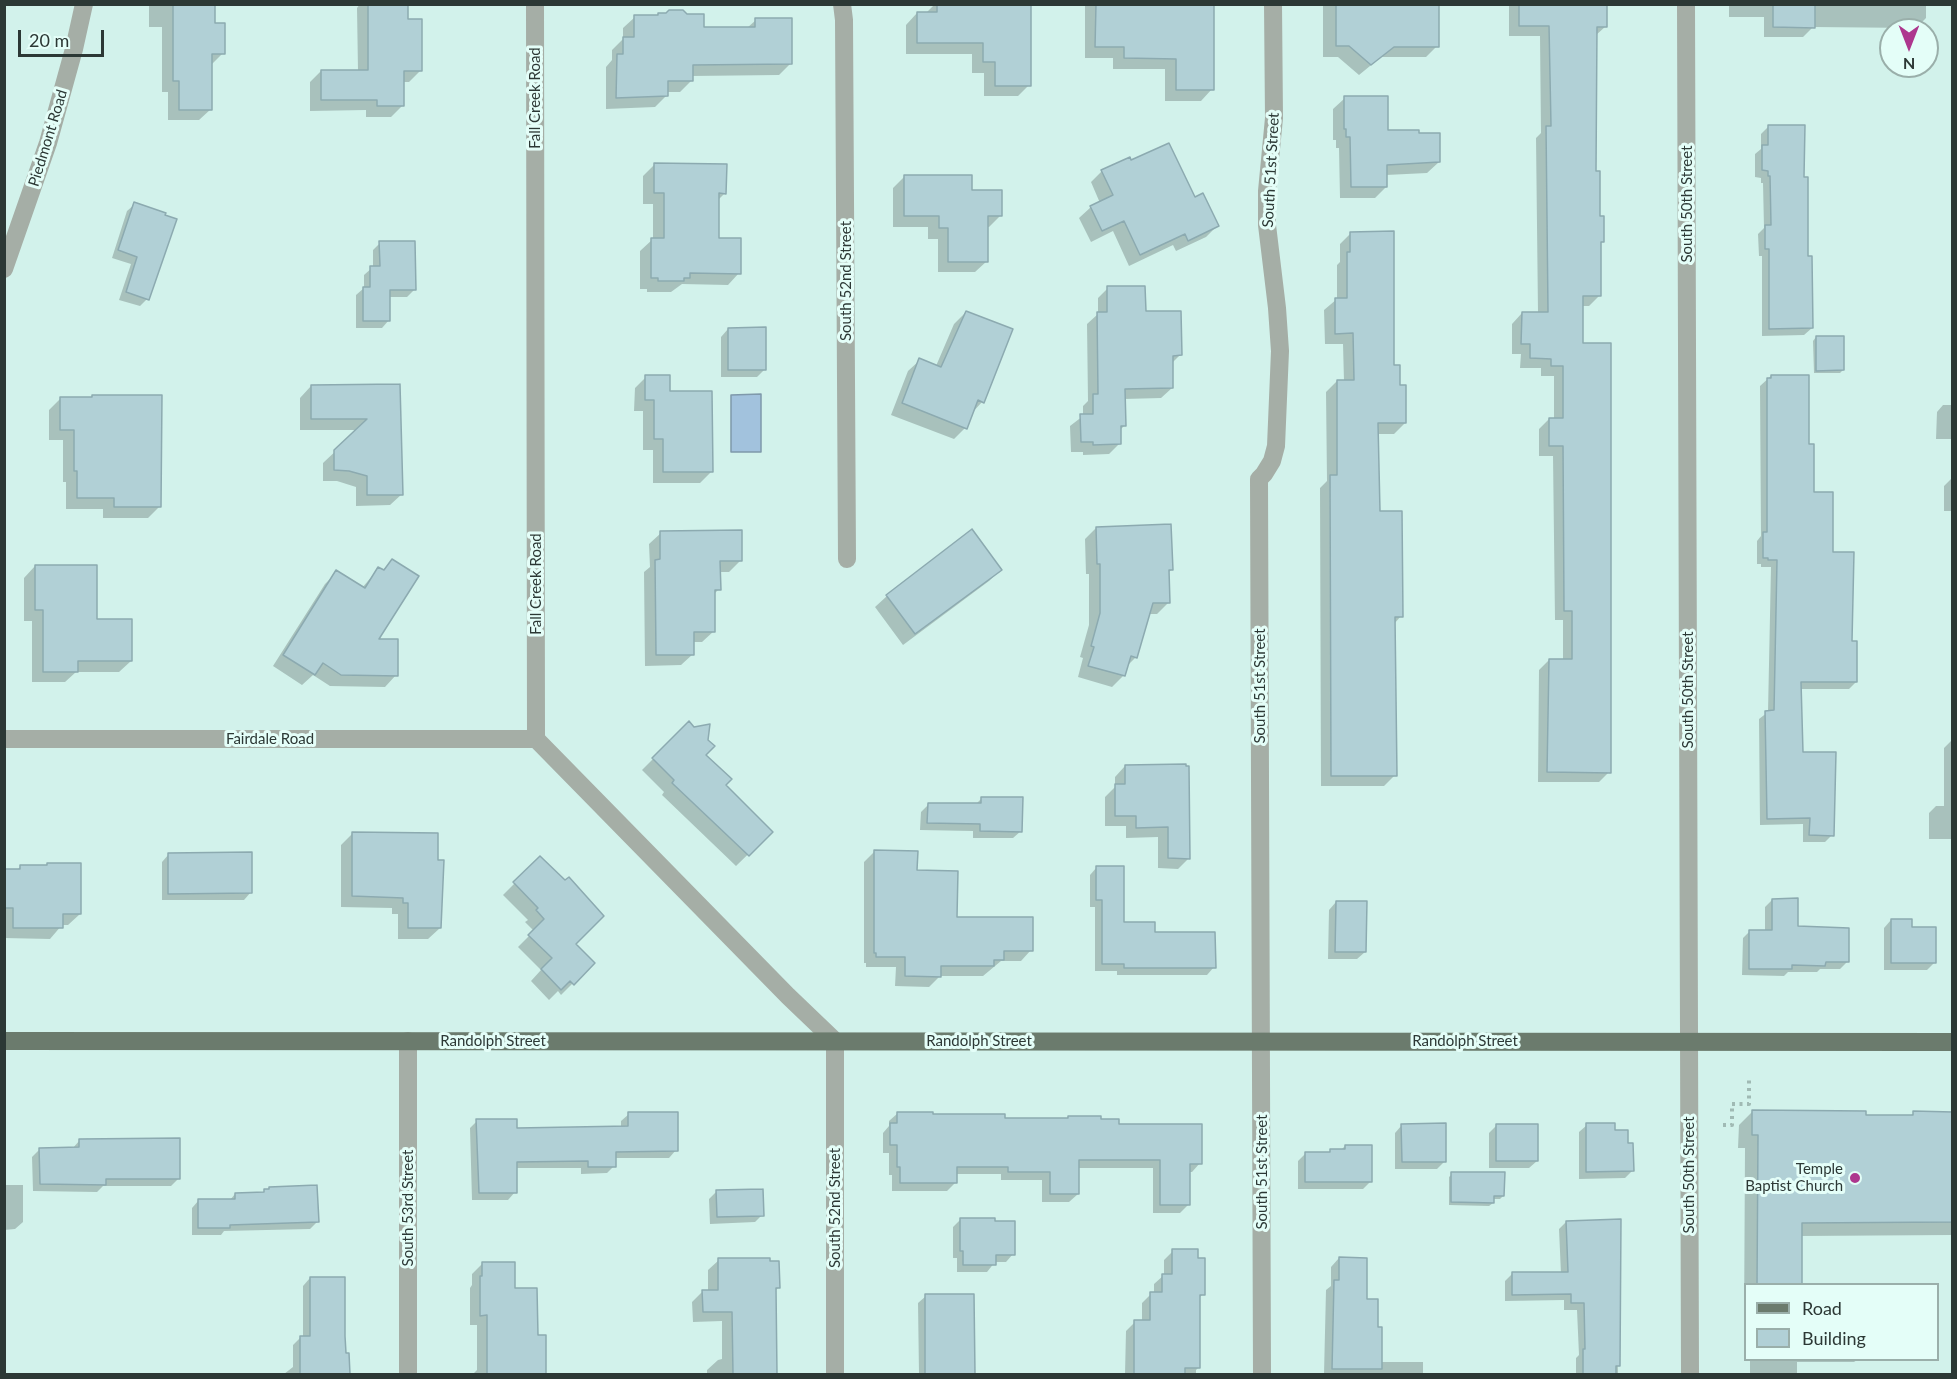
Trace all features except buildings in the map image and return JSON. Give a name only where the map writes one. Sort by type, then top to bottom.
[{"type":"main road","name":"Randolph Street","points":[[4,1041],[1953,1042]]},
{"type":"street","name":"Piedmont Road","points":[[4,269],[48,142],[84,4]]},
{"type":"street","name":"Fall Creek Road","points":[[535,4],[536,739]]},
{"type":"street","name":"South 52nd Street","points":[[842,4],[844,20],[847,559]]},
{"type":"street","name":"South 51st Street","points":[[1262,1374],[1259,480],[1272,461],[1276,446],[1280,351],[1267,225],[1267,191],[1274,118],[1273,4]]},
{"type":"street","name":"South 50th Street","points":[[1686,4],[1690,1374]]},
{"type":"street","name":"Fairdale Road","points":[[4,739],[536,739]]},
{"type":"street","points":[[536,739],[835,1041]]},
{"type":"street","name":"South 53rd Street","points":[[408,1041],[408,1374]]},
{"type":"street","name":"South 52nd Street","points":[[835,1041],[835,1374]]},
{"type":"path","points":[[1723,1125],[1732,1125],[1732,1104],[1749,1104],[1749,1076]]},
{"type":"water","points":[[761,394],[761,452],[731,452],[731,395]]},
{"type":"place","name":"Temple Baptist Church","points":[[1855,1178]]}]
